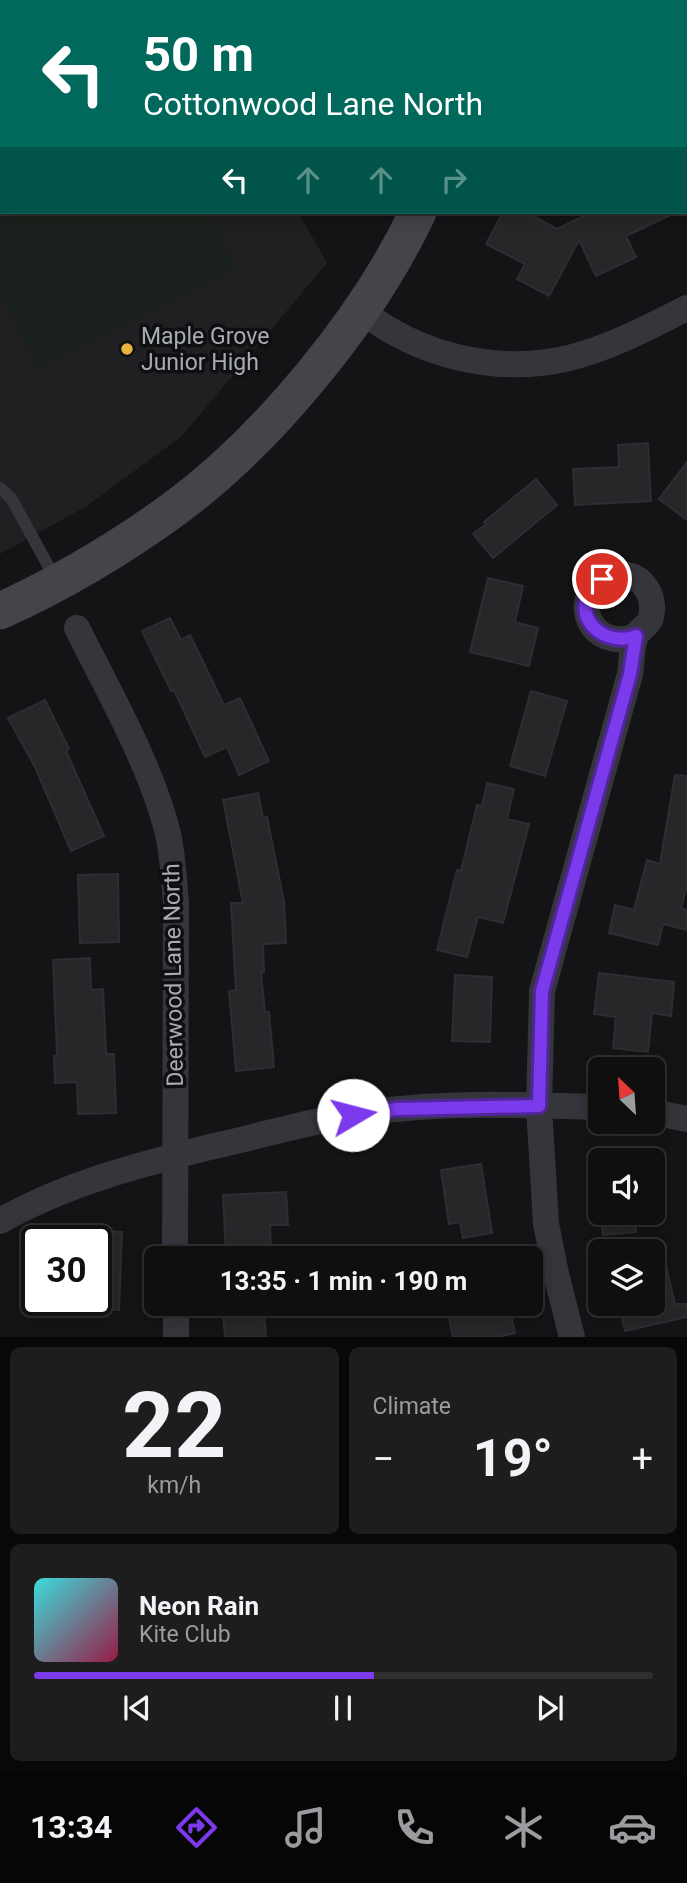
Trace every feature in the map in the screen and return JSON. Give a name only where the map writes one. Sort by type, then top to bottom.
[{"type":"street","points":[[0,611],[100,560],[176,508],[244,448],[306,381],[362,311],[417,214]]},
{"type":"street","points":[[362,311],[381,326],[415,345],[460,359],[510,365],[569,358],[628,337],[687,308]]},
{"type":"street","name":"Deerwood Lane North","points":[[77,628],[144,766],[168,833],[176,903],[176,1246]]},
{"type":"street","points":[[572,1337],[546,1224],[539,1106],[542,991],[630,674],[636,636]]},
{"type":"street","points":[[0,1221],[68,1189],[127,1169],[331,1119],[384,1111],[461,1106],[588,1107]]},
{"type":"street","points":[[665,1114],[687,1119]]},
{"type":"street","points":[[176,1316],[176,1337]]},
{"type":"lane","points":[[0,488],[11,498],[58,583]]},
{"type":"shaded area","name":"Maple Grove Junior High","points":[[0,214],[299,214],[327,263],[182,436],[87,506],[0,554]]},
{"type":"shaded area","points":[[0,214],[210,214],[238,269],[38,371],[0,296]]},
{"type":"building","points":[[502,214],[530,214],[557,229],[588,214],[673,214],[626,236],[636,257],[596,276],[579,240],[549,296],[517,279],[525,264],[486,244]]},
{"type":"building","points":[[648,443],[651,501],[575,505],[573,469],[619,467],[618,445]]},
{"type":"building","points":[[687,462],[687,520],[659,499]]},
{"type":"building","points":[[536,479],[557,505],[493,558],[473,534]]},
{"type":"building","points":[[488,578],[523,586],[515,622],[538,628],[529,666],[470,652]]},
{"type":"building","points":[[170,618],[181,640],[190,635],[224,705],[240,698],[269,761],[239,775],[227,747],[205,757],[174,690],[171,691],[142,631]]},
{"type":"building","points":[[531,691],[567,701],[545,776],[510,766]]},
{"type":"building","points":[[45,700],[69,749],[66,751],[104,836],[71,851],[35,767],[8,718]]},
{"type":"building","points":[[675,775],[687,776],[687,886],[681,908],[687,910],[687,930],[663,924],[658,945],[609,933],[615,905],[634,910],[647,860],[660,864]]},
{"type":"building","points":[[487,783],[514,789],[507,819],[529,824],[503,923],[478,917],[467,957],[437,950],[457,870],[461,871],[477,805],[482,806]]},
{"type":"building","points":[[258,793],[263,818],[267,817],[284,901],[286,943],[263,944],[264,972],[261,972],[265,1012],[269,1012],[274,1067],[236,1071],[229,991],[236,990],[231,903],[243,903],[223,800]]},
{"type":"building","points":[[118,874],[119,942],[80,943],[78,875]]},
{"type":"building","points":[[90,958],[91,990],[103,989],[106,1054],[114,1054],[116,1113],[78,1114],[77,1082],[55,1083],[54,1056],[57,1055],[53,960]]},
{"type":"building","points":[[599,973],[674,982],[671,1016],[652,1013],[648,1052],[613,1048],[616,1017],[594,1014]]},
{"type":"building","points":[[455,975],[492,977],[490,1042],[452,1041]]},
{"type":"building","points":[[481,1164],[492,1233],[463,1238],[460,1222],[449,1224],[441,1170]]},
{"type":"building","points":[[286,1192],[288,1225],[270,1225],[271,1246],[225,1246],[223,1195]]},
{"type":"building","points":[[602,1225],[635,1225],[636,1232],[603,1235]]},
{"type":"building","points":[[112,1232],[122,1232],[119,1310],[112,1310]]},
{"type":"building","points":[[665,1261],[675,1304],[687,1304],[687,1317],[625,1331],[622,1316],[665,1316]]},
{"type":"building","points":[[223,1316],[264,1316],[266,1337],[225,1337]]},
{"type":"building","points":[[449,1316],[511,1316],[515,1333],[498,1337],[453,1337]]},
{"type":"place","name":"Maple Grove Junior High","points":[[127,349]]},
{"type":"route","points":[[353,1115],[397,1109],[539,1106],[542,991],[630,674],[636,636],[618,640],[603,636],[590,623],[586,609],[590,591],[602,579]]}]
